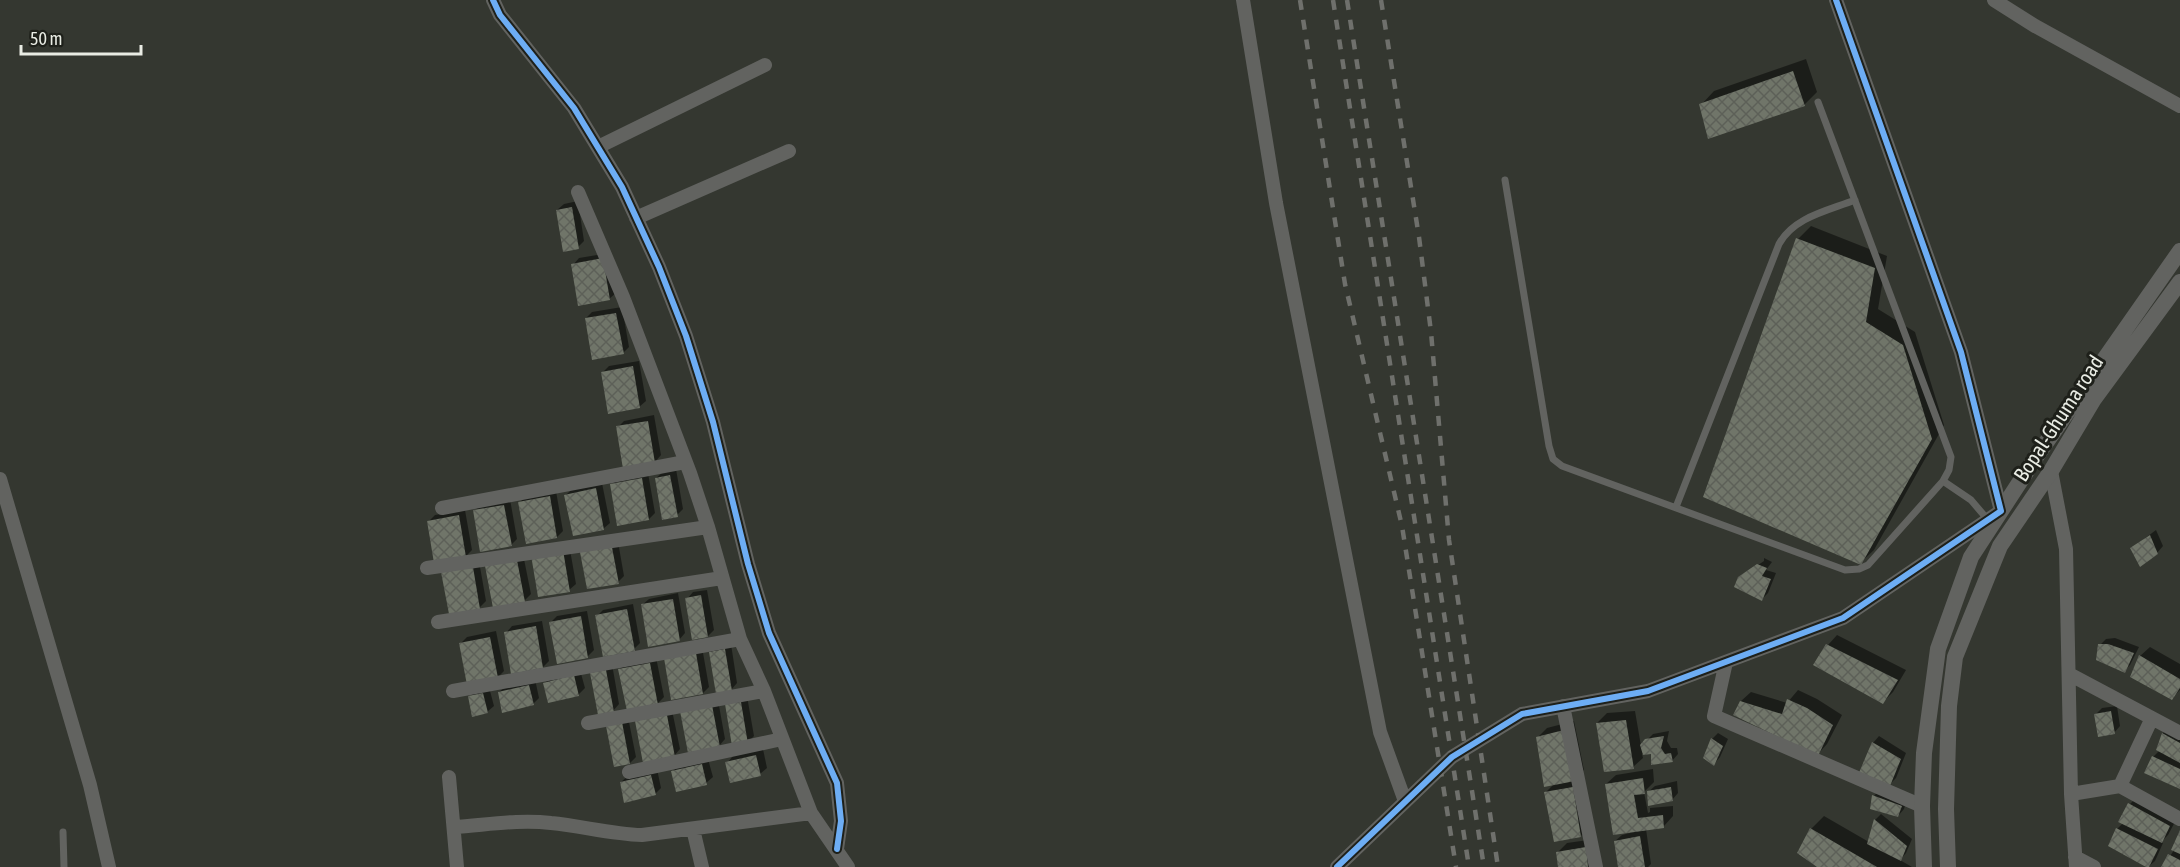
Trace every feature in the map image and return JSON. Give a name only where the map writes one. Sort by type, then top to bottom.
[{"type":"street","points":[[493,0],[500,15],[574,108],[622,187],[659,267],[686,336],[713,422],[748,564],[769,633],[837,783],[841,821],[837,849]]},
{"type":"street","points":[[1243,0],[1275,203],[1380,732],[1405,801]]},
{"type":"street","points":[[1836,0],[1961,352],[1995,515]]},
{"type":"street","points":[[1994,0],[2035,26],[2180,106]]},
{"type":"street","points":[[598,147],[765,65]]},
{"type":"street","points":[[636,218],[789,151]]},
{"type":"street","points":[[578,192],[623,297],[685,462],[708,526],[740,639],[764,692],[811,813],[848,867]]},
{"type":"street","points":[[1924,867],[1922,806],[1924,753],[1938,649],[1971,557],[1995,515],[2180,251]]},
{"type":"street","name":"Bopal-Ghuma road","points":[[1948,867],[1946,809],[1955,657],[2000,546],[2051,471],[2094,399],[2179,285]]},
{"type":"street","points":[[442,508],[685,462]]},
{"type":"street","points":[[2051,471],[2066,549],[2075,862],[2094,867]]},
{"type":"street","points":[[0,479],[90,785],[109,867]]},
{"type":"street","points":[[1337,867],[1452,757],[1522,714],[1648,691],[1843,618],[1995,515]]},
{"type":"street","points":[[1995,515],[2016,521]]},
{"type":"street","points":[[427,568],[708,526]]},
{"type":"street","points":[[438,622],[722,578]]},
{"type":"street","points":[[453,691],[740,639]]},
{"type":"street","points":[[1726,662],[1714,716],[1922,806]]},
{"type":"street","points":[[2069,674],[2180,733]]},
{"type":"street","points":[[588,723],[764,692]]},
{"type":"street","points":[[1563,706],[1596,867]]},
{"type":"street","points":[[2120,786],[2152,718]]},
{"type":"street","points":[[629,772],[782,739]]},
{"type":"street","points":[[449,777],[457,867]]},
{"type":"street","points":[[2072,794],[2120,786],[2180,819]]},
{"type":"street","points":[[454,827],[549,823],[614,834],[642,835],[811,813]]},
{"type":"street","points":[[693,829],[702,867]]},
{"type":"lane","points":[[1505,180],[1553,459],[1562,466],[1845,570],[1859,569],[1868,565],[1943,481],[1949,470],[1951,457],[1818,102]]},
{"type":"lane","points":[[1676,507],[1786,232],[1796,224],[1855,200]]},
{"type":"lane","points":[[1943,481],[1995,515]]},
{"type":"lane","points":[[63,832],[63,867]]},
{"type":"building","points":[[1793,71],[1805,106],[1708,139],[1699,104]]},
{"type":"building","points":[[572,207],[579,249],[563,252],[556,210]]},
{"type":"building","points":[[1796,238],[1875,268],[1866,322],[1903,345],[1932,439],[1861,565],[1703,497]]},
{"type":"building","points":[[603,258],[610,300],[578,306],[571,264]]},
{"type":"building","points":[[616,313],[624,354],[592,360],[585,318]]},
{"type":"building","points":[[633,366],[640,408],[608,414],[601,372]]},
{"type":"building","points":[[648,421],[655,463],[623,469],[616,426]]},
{"type":"building","points":[[670,475],[678,517],[662,520],[655,478]]},
{"type":"building","points":[[642,478],[649,520],[617,526],[610,484]]},
{"type":"building","points":[[596,488],[604,530],[573,536],[564,495]]},
{"type":"building","points":[[550,496],[557,538],[526,544],[518,502]]},
{"type":"building","points":[[504,505],[512,546],[480,552],[473,510]]},
{"type":"building","points":[[459,515],[466,557],[434,563],[427,521]]},
{"type":"building","points":[[2150,535],[2158,554],[2140,567],[2130,548]]},
{"type":"building","points":[[611,542],[619,584],[587,589],[579,547]]},
{"type":"building","points":[[563,550],[570,592],[538,597],[531,555]]},
{"type":"building","points":[[517,560],[525,602],[493,608],[485,566]]},
{"type":"building","points":[[1757,564],[1767,568],[1762,576],[1771,579],[1762,601],[1734,587],[1738,577]]},
{"type":"building","points":[[473,567],[480,609],[449,614],[441,572]]},
{"type":"building","points":[[701,595],[708,637],[692,640],[685,598]]},
{"type":"building","points":[[673,599],[680,641],[648,647],[641,604]]},
{"type":"building","points":[[627,609],[635,651],[603,657],[595,615]]},
{"type":"building","points":[[581,616],[588,658],[557,664],[549,622]]},
{"type":"building","points":[[536,626],[543,668],[511,674],[504,632]]},
{"type":"building","points":[[490,637],[498,678],[467,685],[459,643]]},
{"type":"building","points":[[1826,644],[1898,680],[1883,704],[1813,665]]},
{"type":"building","points":[[2098,644],[2108,644],[2134,653],[2125,673],[2096,660]]},
{"type":"building","points":[[725,649],[732,691],[716,694],[709,652]]},
{"type":"building","points":[[696,653],[703,694],[671,700],[664,658]]},
{"type":"building","points":[[2139,655],[2180,679],[2180,688],[2172,700],[2130,677]]},
{"type":"building","points":[[650,663],[658,705],[627,711],[618,669]]},
{"type":"building","points":[[606,670],[614,712],[598,715],[590,673]]},
{"type":"building","points":[[574,675],[579,696],[548,703],[543,683]]},
{"type":"building","points":[[529,685],[534,705],[502,713],[498,692]]},
{"type":"building","points":[[483,693],[488,713],[472,717],[468,696]]},
{"type":"building","points":[[1787,699],[1807,708],[1833,725],[1818,756],[1733,715],[1740,701],[1782,714]]},
{"type":"building","points":[[741,702],[748,744],[732,746],[725,704]]},
{"type":"building","points":[[712,705],[720,747],[688,753],[680,711]]},
{"type":"building","points":[[2111,711],[2115,734],[2098,737],[2094,714]]},
{"type":"building","points":[[667,715],[675,757],[643,763],[635,721]]},
{"type":"building","points":[[1626,720],[1634,769],[1604,772],[1596,723]]},
{"type":"building","points":[[622,722],[630,764],[614,767],[606,726]]},
{"type":"building","points":[[1564,730],[1575,781],[1544,787],[1536,737]]},
{"type":"building","points":[[2162,733],[2180,743],[2180,763],[2156,750]]},
{"type":"building","points":[[1664,736],[1661,748],[1665,754],[1671,753],[1673,762],[1651,765],[1651,754],[1643,755],[1640,745],[1645,739]]},
{"type":"building","points":[[1711,738],[1723,746],[1714,766],[1703,758]]},
{"type":"building","points":[[1872,742],[1901,759],[1890,786],[1858,775]]},
{"type":"building","points":[[756,755],[761,776],[730,783],[725,762]]},
{"type":"building","points":[[2152,756],[2180,769],[2180,789],[2144,773]]},
{"type":"building","points":[[702,764],[707,785],[676,792],[671,771]]},
{"type":"building","points":[[651,775],[656,795],[624,803],[620,782]]},
{"type":"building","points":[[1643,778],[1645,794],[1634,795],[1638,818],[1663,815],[1664,828],[1613,835],[1605,784]]},
{"type":"building","points":[[1573,787],[1581,837],[1554,842],[1544,792]]},
{"type":"building","points":[[1671,787],[1673,801],[1648,806],[1647,791]]},
{"type":"building","points":[[1872,795],[1902,806],[1898,817],[1870,809]]},
{"type":"building","points":[[2128,803],[2170,826],[2162,843],[2118,822]]},
{"type":"building","points":[[1874,819],[1907,846],[1901,861],[1867,844]]},
{"type":"building","points":[[1810,828],[1877,867],[1817,867],[1797,853]]},
{"type":"building","points":[[2116,828],[2158,849],[2149,867],[2108,846]]},
{"type":"building","points":[[2180,830],[2180,854],[2171,850]]},
{"type":"building","points":[[1640,836],[1645,867],[1618,867],[1614,841]]},
{"type":"building","points":[[1586,847],[1588,867],[1558,867],[1556,852]]},
{"type":"building","points":[[2168,854],[2180,860],[2180,867],[2161,867]]},
{"type":"railway","points":[[1300,0],[1345,284],[1402,526],[1456,867]]},
{"type":"railway","points":[[1333,0],[1469,867]]},
{"type":"railway","points":[[1347,0],[1484,867]]},
{"type":"railway","points":[[1381,0],[1419,237],[1431,332],[1449,540],[1498,867]]},
{"type":"cycle path","points":[[493,0],[500,15],[574,108],[622,187],[659,267],[686,336],[713,422],[748,564],[769,633],[837,783],[841,821],[837,849]]},
{"type":"cycle path","points":[[1337,867],[1452,757],[1522,714],[1648,691],[1843,618],[2001,511],[1961,352],[1836,0]]}]
